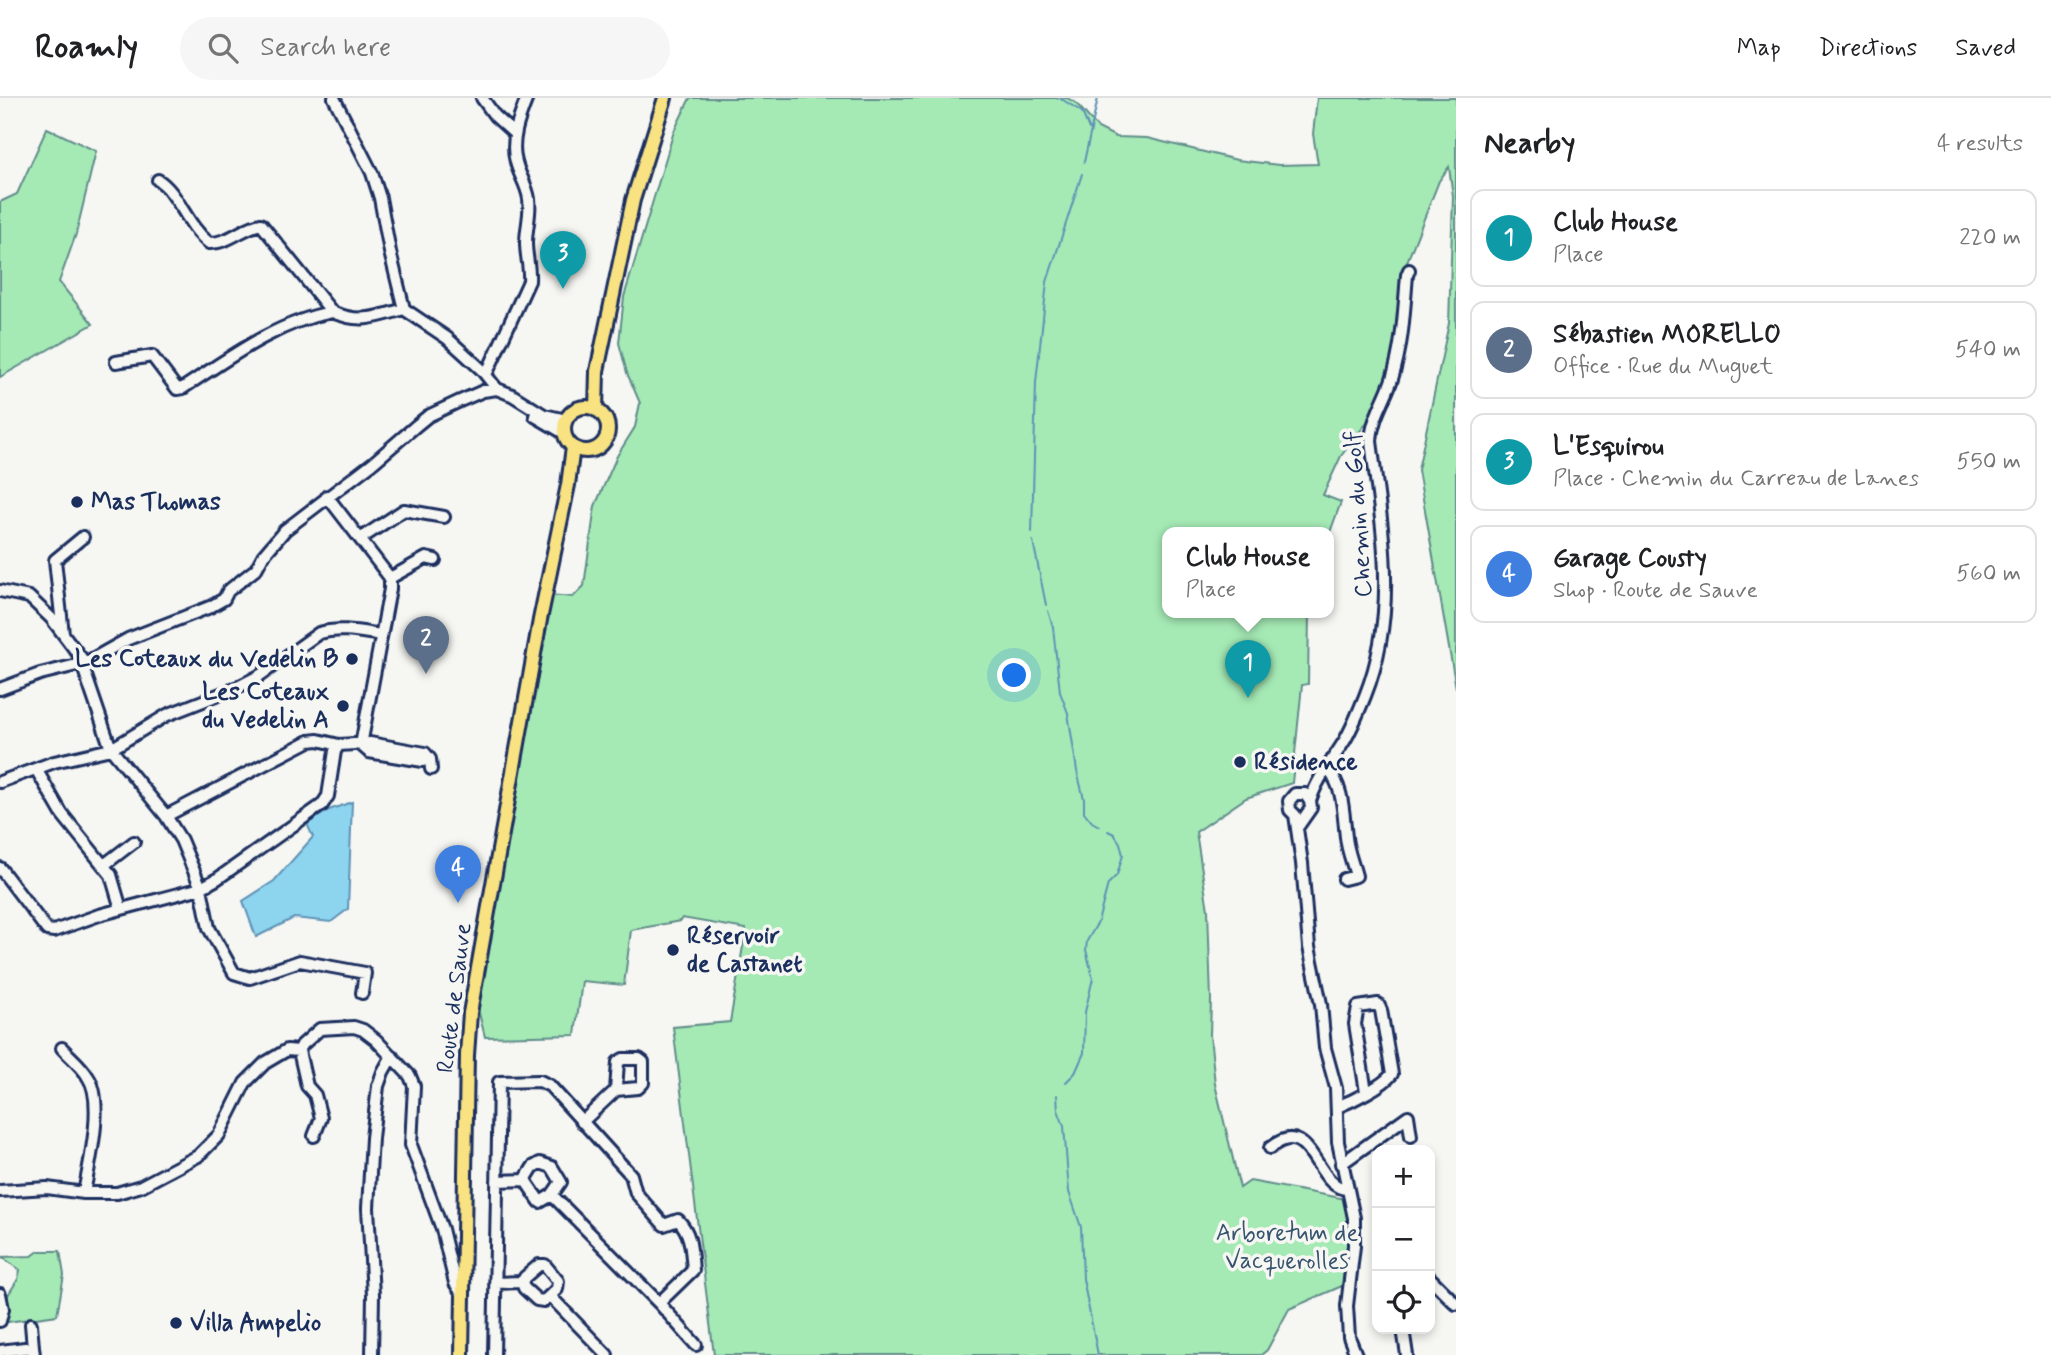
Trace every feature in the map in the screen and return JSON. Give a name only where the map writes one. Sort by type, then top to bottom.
[{"type":"main road","points":[[578,409],[596,410],[606,420],[607,434],[600,446],[586,451],[573,447],[565,426],[578,409],[588,396],[597,371],[632,200],[665,98]]},
{"type":"main road","points":[[596,410],[597,371]]},
{"type":"main road","name":"Route de Sauve","points":[[463,1355],[467,1055],[470,1013],[573,447]]},
{"type":"main road","name":"Route de Sauve","points":[[568,485],[586,451]]},
{"type":"street","points":[[334,98],[372,173],[404,309],[447,338],[497,389],[565,426]]},
{"type":"street","points":[[482,98],[495,116],[515,134]]},
{"type":"street","points":[[485,375],[529,281],[526,242],[530,203],[527,187],[516,161],[515,134],[527,98]]},
{"type":"street","points":[[158,180],[166,185],[191,224],[209,243],[218,243],[251,226],[261,224],[332,313]]},
{"type":"street","name":"Chemin du Golf","points":[[1308,797],[1345,739],[1365,696],[1383,628],[1387,567],[1371,429],[1392,379],[1398,354],[1409,270]]},
{"type":"street","points":[[116,362],[152,356],[177,388],[183,388],[255,342],[312,316],[332,313],[349,319],[377,317],[404,309]]},
{"type":"street","points":[[0,690],[40,674],[84,663],[128,639],[224,599],[228,591],[256,569],[263,556],[285,530],[428,416],[483,391],[497,389]]},
{"type":"street","points":[[327,496],[390,578],[361,745]]},
{"type":"street","points":[[360,539],[404,510],[444,517]]},
{"type":"street","points":[[63,634],[55,560],[83,537]]},
{"type":"street","points":[[390,578],[426,558],[435,560]]},
{"type":"street","points":[[0,591],[29,597],[63,634],[84,663],[111,749],[166,816],[181,840],[194,877],[201,888],[214,939],[239,976],[250,978],[300,961],[365,974],[362,993]]},
{"type":"street","points":[[0,782],[54,762],[111,749],[167,715],[259,676],[320,633],[344,630],[381,635]]},
{"type":"street","points":[[166,816],[309,741],[318,740],[340,745],[370,743],[425,753],[429,764]]},
{"type":"street","points":[[0,868],[47,930],[54,931],[121,909],[201,888],[218,879],[322,805],[328,796],[335,751],[340,745]]},
{"type":"street","points":[[1327,768],[1336,777],[1346,839],[1356,876],[1344,879]]},
{"type":"street","points":[[36,769],[62,814],[104,865],[115,884],[121,909]]},
{"type":"street","points":[[1301,815],[1290,810],[1289,801],[1295,794],[1308,797],[1311,808],[1301,815],[1297,828],[1309,947],[1321,1004],[1325,1048],[1336,1088],[1341,1164],[1354,1225],[1347,1306],[1348,1326],[1356,1355]]},
{"type":"street","points":[[104,865],[134,842]]},
{"type":"street","points":[[1337,1107],[1366,1092],[1392,1074],[1381,1010],[1378,1004],[1372,1003],[1358,1007],[1355,1024],[1366,1092]]},
{"type":"street","points":[[314,1136],[321,1118],[315,1095],[307,1086],[299,1051],[320,1029],[355,1027],[369,1035],[410,1076],[414,1086],[411,1145],[442,1229],[455,1283],[463,1295]]},
{"type":"street","points":[[62,1048],[90,1078],[95,1099],[93,1141],[84,1193]]},
{"type":"street","points":[[0,1191],[47,1188],[84,1193],[117,1193],[141,1186],[198,1156],[219,1135],[245,1083],[265,1063],[287,1050],[299,1051]]},
{"type":"street","points":[[372,1355],[373,1295],[368,1208],[372,1138],[378,1086],[392,1056]]},
{"type":"street","points":[[494,1355],[499,1083],[540,1081],[550,1086],[631,1175],[636,1193],[664,1225],[678,1220],[685,1227],[691,1243],[693,1270],[659,1303]]},
{"type":"street","points":[[582,1122],[616,1090]]},
{"type":"street","points":[[1341,1164],[1408,1116],[1411,1136]]},
{"type":"street","points":[[1270,1148],[1278,1141],[1288,1139],[1303,1143],[1331,1184],[1339,1189],[1348,1189]]},
{"type":"street","points":[[540,1163],[552,1167],[561,1182],[552,1195],[540,1202],[524,1180],[533,1167],[540,1163]]},
{"type":"street","points":[[497,1181],[524,1180]]},
{"type":"street","points":[[552,1195],[659,1303],[696,1345]]},
{"type":"street","points":[[539,1265],[545,1265],[558,1281],[558,1289],[550,1296],[544,1301],[537,1300],[524,1288],[522,1282],[525,1277],[539,1265]]},
{"type":"street","points":[[495,1283],[522,1282]]},
{"type":"street","points":[[1435,1283],[1456,1304]]},
{"type":"street","points":[[0,1296],[3,1309],[0,1321]]},
{"type":"street","points":[[550,1296],[607,1355]]},
{"type":"street","points":[[0,1351],[27,1351],[30,1324]]},
{"type":"street","points":[[1404,1334],[1407,1355]]},
{"type":"green space","name":"Arboretum de Vacquerolles","points":[[690,98],[1067,98],[1076,103],[1098,128],[1116,137],[1147,138],[1237,160],[1279,165],[1318,164],[1313,134],[1317,98],[1456,98],[1456,688],[1418,470],[1449,323],[1453,196],[1449,167],[1439,181],[1401,277],[1396,342],[1386,382],[1367,422],[1341,456],[1323,495],[1341,502],[1332,527],[1162,527],[1162,618],[1309,618],[1308,684],[1302,685],[1292,783],[1246,798],[1196,832],[1208,910],[1210,1035],[1215,1084],[1240,1188],[1250,1181],[1346,1199],[1350,1221],[1342,1286],[1289,1309],[1267,1350],[1261,1355],[714,1355],[673,1027],[730,1022],[746,929],[682,918],[680,921],[631,930],[624,985],[582,981],[575,1035],[485,1037],[477,1005],[550,595],[573,597],[584,586],[595,506],[617,456],[635,427],[640,403],[627,373],[619,343],[624,297],[674,131]]},
{"type":"green space","points":[[47,128],[96,151],[76,234],[59,282],[93,324],[0,377],[0,202],[17,194]]},
{"type":"green space","points":[[39,1251],[60,1251],[64,1275],[57,1315],[7,1322],[8,1295],[20,1270],[2,1257],[32,1256]]},
{"type":"water","points":[[352,802],[348,909],[331,922],[294,918],[256,937],[243,901],[274,881],[313,837],[307,824],[329,810]]},
{"type":"waterway","points":[[1060,98],[1082,112],[1089,129]]},
{"type":"waterway","points":[[1084,162],[1098,98]]},
{"type":"waterway","points":[[1032,532],[1036,382],[1047,282],[1082,174]]},
{"type":"waterway","points":[[1033,541],[1046,605]]},
{"type":"waterway","points":[[1048,611],[1053,627],[1060,692],[1068,713],[1084,812],[1099,826]]},
{"type":"waterway","points":[[1066,1082],[1075,1073],[1084,1053],[1085,1012],[1093,978],[1086,950],[1087,941],[1098,922],[1108,884],[1117,875],[1123,855],[1120,843],[1114,834],[1108,831]]},
{"type":"waterway","points":[[1057,1095],[1058,1110],[1064,1126],[1069,1192],[1081,1227],[1083,1279],[1098,1355]]},
{"type":"place","name":"L'Esquirou","points":[[563,289]]},
{"type":"place","name":"Mas Thomas","points":[[77,502]]},
{"type":"place","name":"Les Coteaux du Vedelin B","points":[[352,659]]},
{"type":"place","name":"Sébastien MORELLO","points":[[426,674]]},
{"type":"place","name":"Club House","points":[[1248,698]]},
{"type":"place","name":"Les Coteaux du Vedelin A","points":[[343,706]]},
{"type":"place","name":"Résidence","points":[[1240,762]]},
{"type":"place","name":"Garage Cousty","points":[[458,903]]},
{"type":"place","name":"Réservoir de Castanet","points":[[673,950]]},
{"type":"place","name":"Villa Ampelio","points":[[176,1323]]}]
